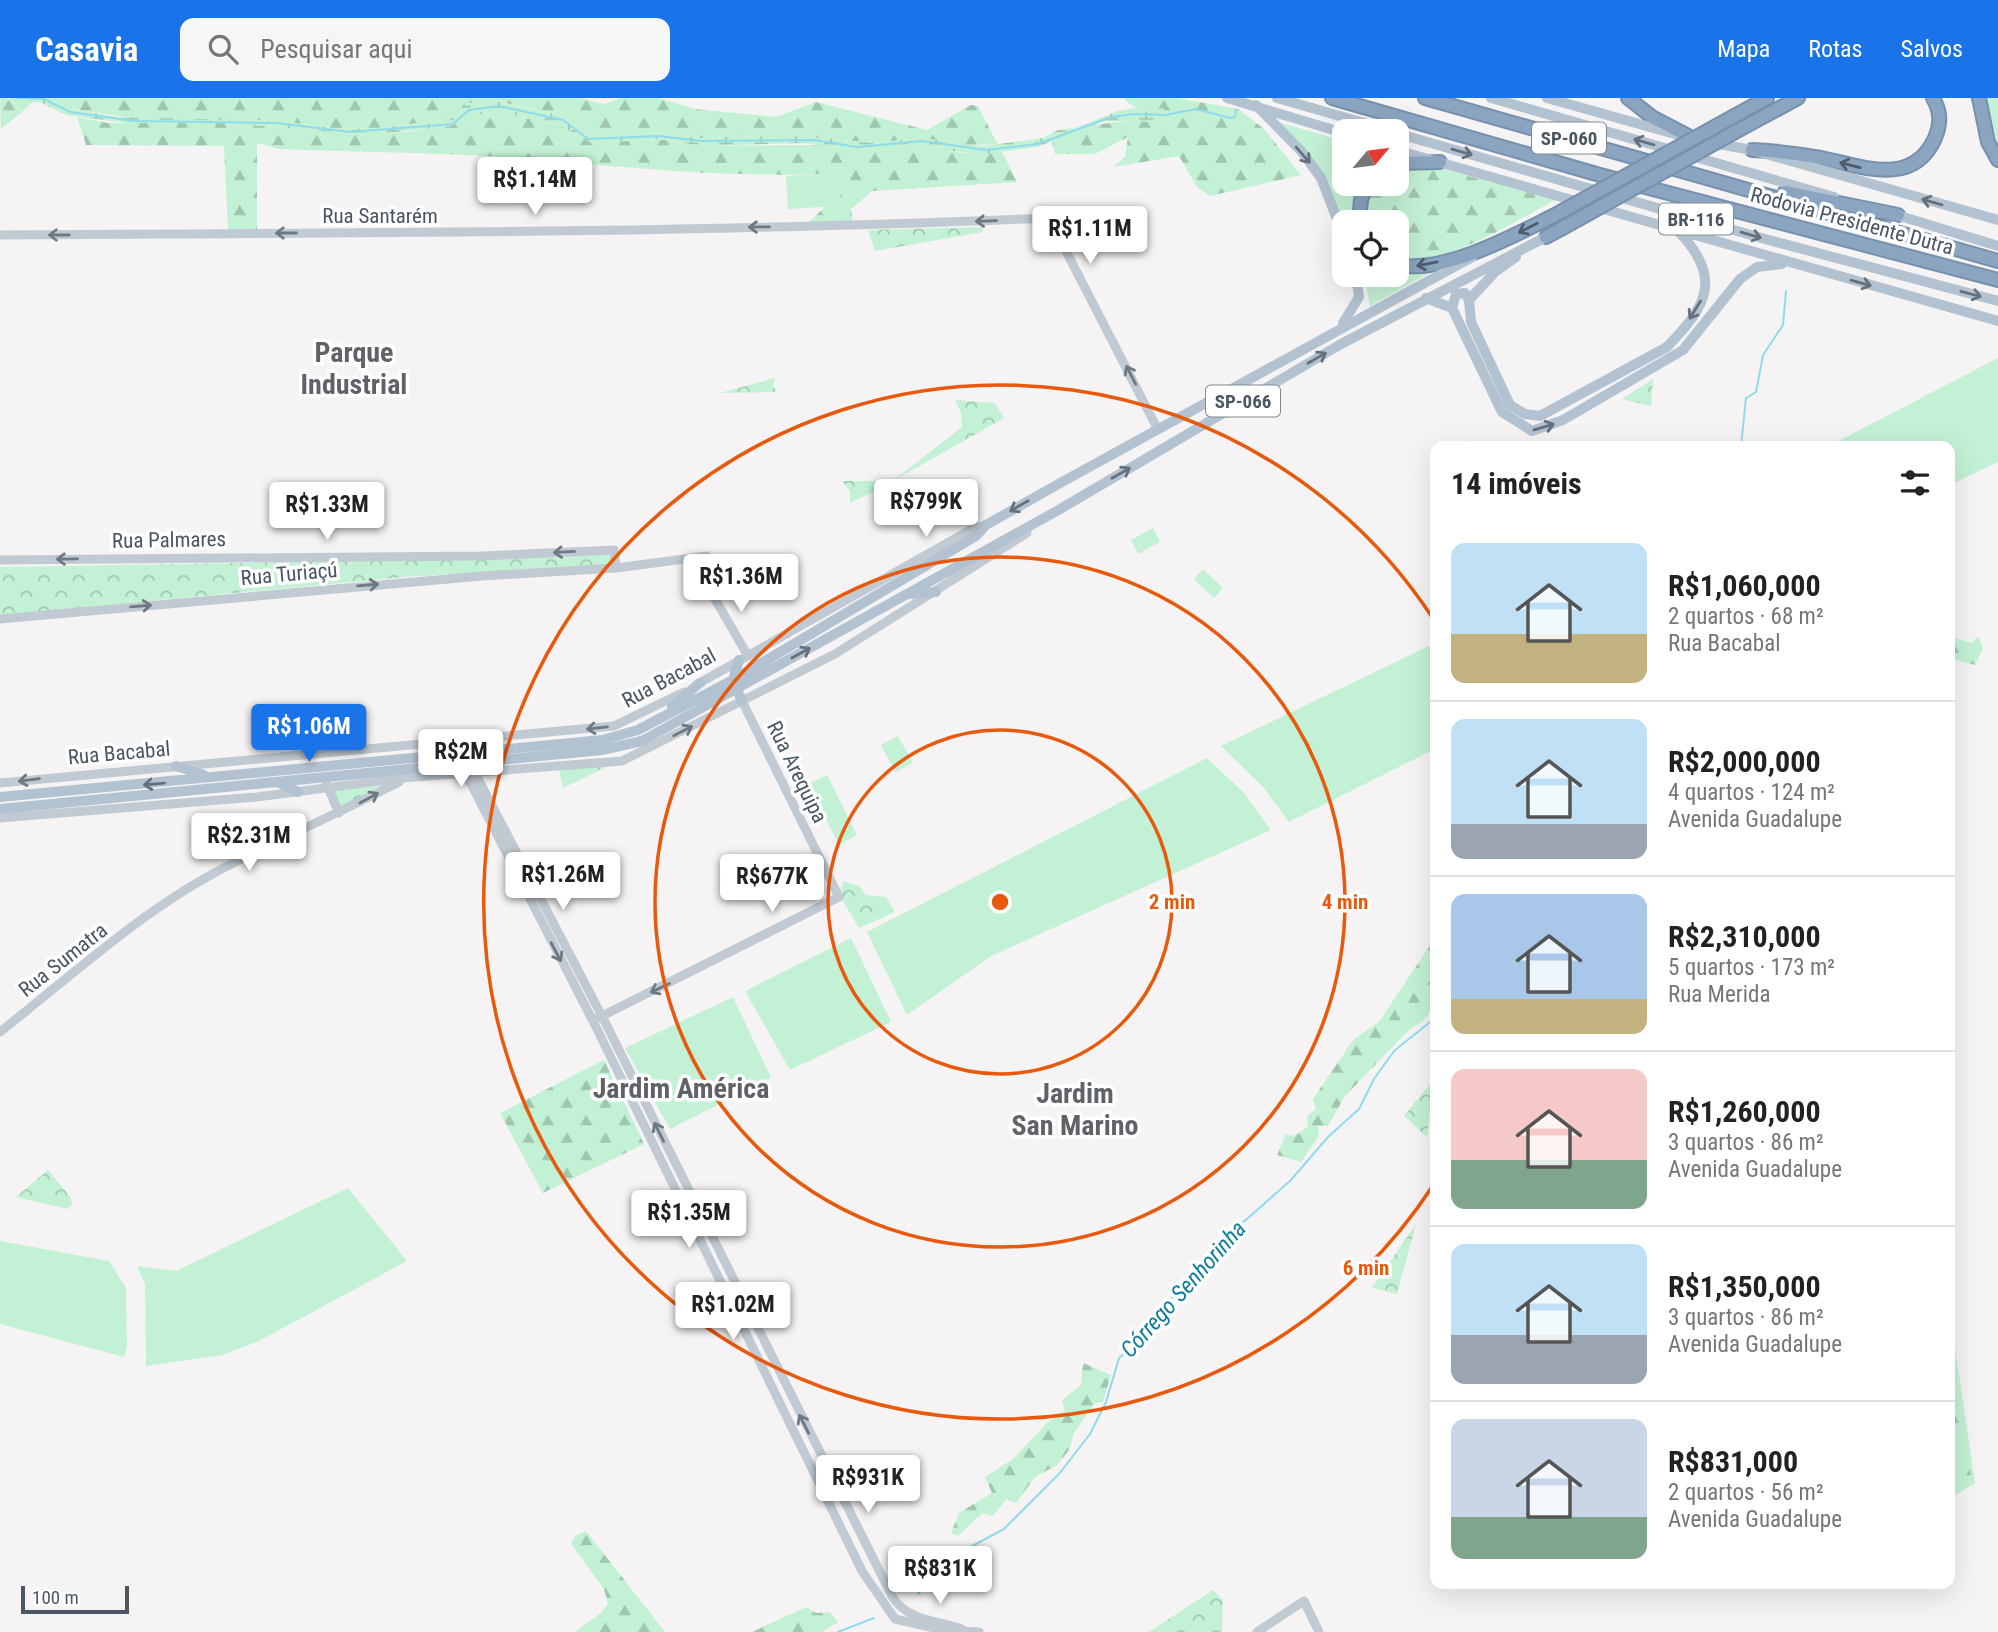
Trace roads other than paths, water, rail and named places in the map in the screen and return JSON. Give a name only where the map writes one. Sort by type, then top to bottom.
[{"type":"highway","name":"Rodovia Presidente Dutra","points":[[1332,98],[1601,174],[1998,280]]},
{"type":"highway","name":"Rodovia Presidente Dutra","points":[[1425,98],[1998,261]]},
{"type":"highway","points":[[1628,98],[1652,117],[1696,140]]},
{"type":"highway","points":[[1756,102],[1767,98]]},
{"type":"highway","points":[[1762,117],[1798,98]]},
{"type":"highway","points":[[1762,117],[1810,98]]},
{"type":"highway","points":[[1752,150],[1781,151],[1874,171],[1905,169],[1923,156],[1940,127],[1940,109],[1933,98]]},
{"type":"highway","points":[[1979,98],[1989,142],[1998,160]]},
{"type":"highway","name":"SP-066","points":[[1503,242],[1756,102]]},
{"type":"highway","name":"SP-066","points":[[1546,237],[1762,117]]},
{"type":"highway","points":[[1409,163],[1440,162]]},
{"type":"highway","points":[[1712,179],[1898,215]]},
{"type":"highway","points":[[1409,266],[1446,260],[1503,242]]},
{"type":"main road","points":[[1227,98],[1332,129]]},
{"type":"main road","name":"Rodovia Presidente Dutra","points":[[1277,98],[1349,119]]},
{"type":"main road","name":"Rodovia Presidente Dutra","points":[[1491,98],[1998,246]]},
{"type":"main road","points":[[1547,98],[1696,140],[1752,150],[1998,220]]},
{"type":"main road","points":[[1256,105],[1302,152],[1317,172],[1333,210]]},
{"type":"main road","name":"Rodovia Presidente Dutra","points":[[1409,136],[1765,239],[1998,301]]},
{"type":"main road","points":[[1409,154],[1998,321]]},
{"type":"main road","points":[[1677,230],[1697,251],[1706,271],[1706,289],[1699,306],[1667,347],[1547,414],[1525,414],[1510,405],[1471,322],[1469,300],[1465,293],[1456,294],[1452,308],[1502,412],[1532,431],[1563,420],[1683,350],[1740,279],[1756,267],[1795,264]]},
{"type":"main road","points":[[1469,300],[1495,272],[1546,237]]},
{"type":"main road","name":"SP-066","points":[[467,766],[602,740],[638,730],[735,684],[1055,512],[1330,350],[1546,237]]},
{"type":"main road","name":"SP-066","points":[[0,809],[467,766],[622,747],[642,741],[976,536],[986,525],[1157,428],[1503,242]]},
{"type":"main road","points":[[1340,328],[1359,297],[1358,287]]},
{"type":"main road","points":[[1426,298],[1452,308]]},
{"type":"main road","points":[[906,594],[936,592]]},
{"type":"main road","points":[[742,701],[735,684],[743,658]]},
{"type":"main road","points":[[638,730],[700,683]]},
{"type":"main road","points":[[176,766],[191,773],[224,777]]},
{"type":"main road","name":"SP-066","points":[[0,797],[224,777],[326,777]]},
{"type":"main road","points":[[278,782],[298,792]]},
{"type":"main road","points":[[159,804],[186,791]]},
{"type":"street","name":"Rua Santarém","points":[[0,235],[467,233],[864,226],[1049,218],[1157,428]]},
{"type":"street","points":[[0,818],[298,792],[326,777],[400,780],[467,766],[491,772],[622,761],[835,654],[936,592],[1055,512]]},
{"type":"street","name":"Rua Bacabal","points":[[0,783],[614,726],[632,720],[972,529],[986,525]]},
{"type":"street","name":"Rua Palmares","points":[[0,560],[481,556],[614,550],[616,568]]},
{"type":"street","name":"Rua Turiaçú","points":[[0,619],[482,576],[616,568],[707,556],[708,587],[743,658]]},
{"type":"street","name":"Rua Arequipa","points":[[597,1018],[839,897],[742,701]]},
{"type":"street","points":[[452,741],[488,798],[597,1018],[892,1596],[909,1615],[962,1629]]},
{"type":"street","points":[[338,751],[326,777],[339,813]]},
{"type":"street","points":[[467,766],[471,784],[597,1018],[862,1571],[895,1619],[904,1623],[979,1632]]},
{"type":"street","points":[[488,798],[491,772]]},
{"type":"street","name":"Rua Sumatra","points":[[0,1032],[149,916],[216,872],[339,813],[400,780]]},
{"type":"street","points":[[1257,1632],[1304,1601],[1319,1632]]},
{"type":"waterway","points":[[18,98],[44,99],[70,112],[134,121],[277,123],[350,132],[453,124],[469,110],[499,106],[563,120],[588,139],[658,136],[701,141],[814,140],[857,147],[922,141],[986,150],[1038,144],[1111,117],[1134,114],[1165,115],[1196,109],[1230,118],[1235,117],[1236,110]]},
{"type":"waterway","name":"Córrego Senhorinha","points":[[1742,441],[1746,398],[1756,392],[1763,355],[1783,325],[1786,291]]},
{"type":"waterway","name":"Córrego Senhorinha","points":[[918,1594],[946,1560],[1004,1529],[1059,1474],[1090,1434],[1106,1402],[1119,1358],[1146,1334],[1187,1277],[1215,1247],[1290,1181],[1328,1137],[1359,1109],[1374,1079],[1394,1051],[1430,1022]]},
{"type":"waterway","name":"Córrego Senhorinha","points":[[838,1632],[874,1618]]},
{"type":"district","name":"Parque Industrial","points":[[354,368]]},
{"type":"district","name":"Jardim América","points":[[681,1088]]},
{"type":"district","name":"Jardim San Marino","points":[[1075,1109]]}]
